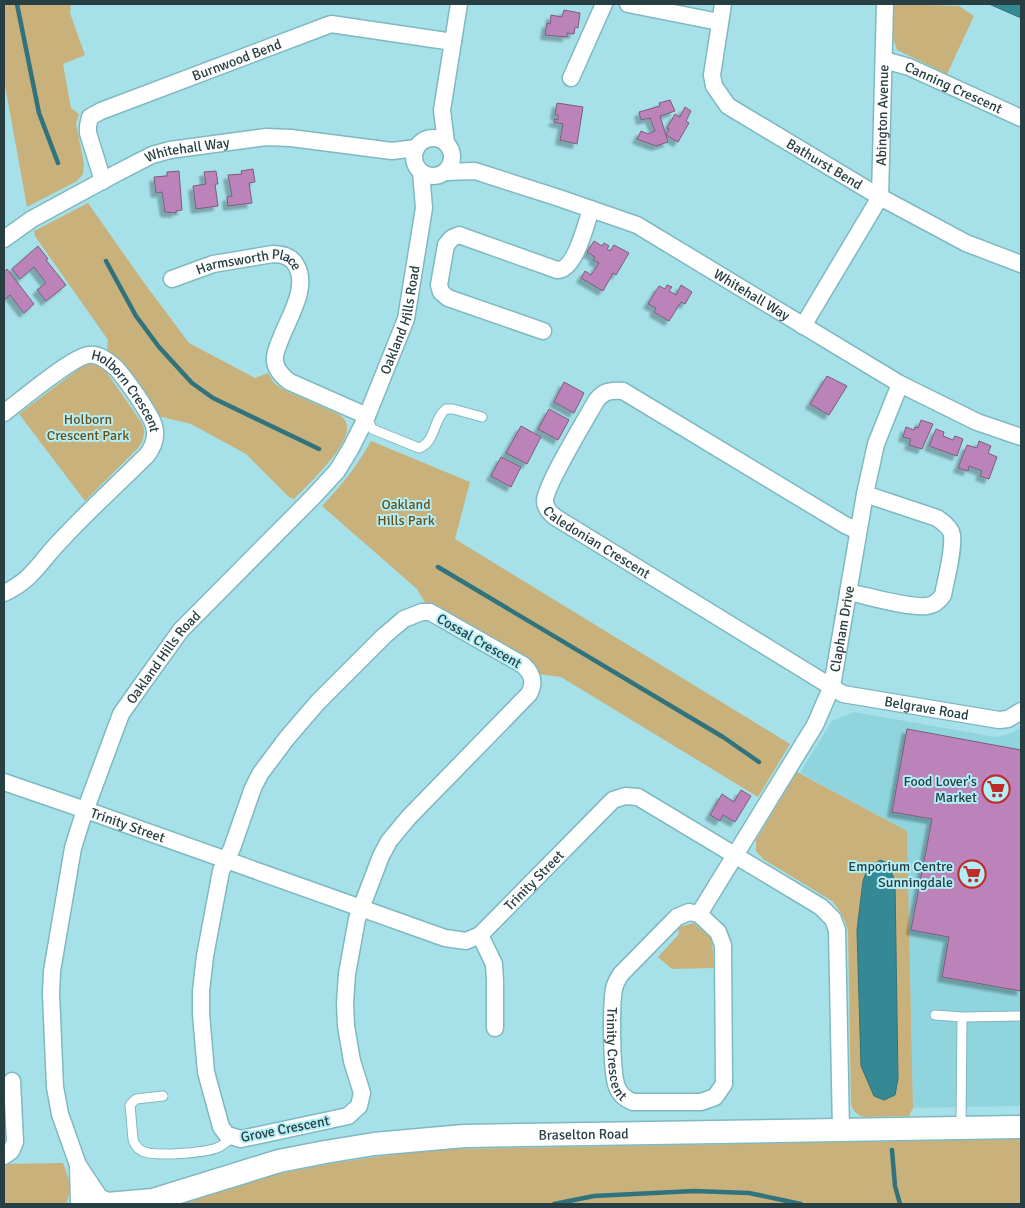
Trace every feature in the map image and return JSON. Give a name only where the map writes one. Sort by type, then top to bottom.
[{"type":"street","points":[[419,155],[442,110],[459,4]]},
{"type":"street","points":[[571,78],[604,4]]},
{"type":"street","points":[[628,4],[720,22]]},
{"type":"street","name":"Bathurst Bend","points":[[723,4],[712,75],[714,86],[728,106],[880,197],[966,243],[1021,264]]},
{"type":"street","name":"Abington Avenue","points":[[802,326],[880,197],[885,4]]},
{"type":"street","name":"Burnwood Bend","points":[[103,181],[88,133],[90,117],[101,111],[331,24],[453,42]]},
{"type":"street","name":"Canning Crescent","points":[[884,60],[909,67],[1021,118]]},
{"type":"street","points":[[419,155],[429,176],[443,174],[452,162],[442,110]]},
{"type":"street","name":"Whitehall Way","points":[[4,239],[32,219],[152,155],[170,150],[266,137],[299,138],[419,155]]},
{"type":"street","points":[[419,155],[437,138],[449,147]]},
{"type":"street","name":"Whitehall Way","points":[[449,147],[475,171]]},
{"type":"street","name":"Oakland Hills Road","points":[[92,1204],[60,1114],[55,1087],[51,994],[58,934],[73,848],[85,810],[122,714],[140,686],[182,630],[337,471],[367,416],[406,319],[424,208],[419,155]]},
{"type":"street","name":"Whitehall Way","points":[[443,174],[475,171],[637,225],[900,384],[978,422],[1021,437]]},
{"type":"street","name":"Oakland Hills Road","points":[[424,208],[443,174]]},
{"type":"street","points":[[543,331],[448,298],[439,286],[446,245],[452,238],[459,235],[559,270],[566,268],[574,256],[591,209]]},
{"type":"street","name":"Harmsworth Place","points":[[172,279],[213,264],[272,254],[282,254],[293,260],[300,273],[299,292],[275,352],[276,366],[282,376],[290,382],[367,416]]},
{"type":"street","name":"Holborn Crescent","points":[[4,413],[75,360],[90,354],[105,359],[116,368],[149,415],[154,424],[155,434],[154,444],[147,455],[60,540],[30,577],[17,587],[4,593]]},
{"type":"street","name":"Clapham Drive","points":[[735,855],[815,725],[832,686],[864,494],[876,444],[900,384]]},
{"type":"street","name":"Caledonian Crescent","points":[[832,686],[555,517],[546,507],[546,493],[596,401],[602,394],[609,391],[623,391],[858,531]]},
{"type":"street","points":[[848,592],[919,606],[934,604],[943,595],[951,550],[952,534],[944,523],[937,518],[864,494]]},
{"type":"street","name":"Cossal Crescent","points":[[226,860],[253,788],[260,774],[287,738],[318,702],[384,636],[404,619],[415,613],[430,612],[523,665],[531,674],[533,685],[529,694],[399,829],[381,856],[362,908]]},
{"type":"street","name":"Belgrave Road","points":[[832,686],[843,694],[985,718],[1008,719],[1021,711]]},
{"type":"street","name":"Trinity Street","points":[[4,782],[454,940],[466,941],[480,936],[608,805],[619,797],[631,796],[644,799],[826,910],[835,924],[841,1130]]},
{"type":"street","points":[[699,914],[735,855]]},
{"type":"street","name":"Grove Crescent","points":[[226,860],[221,871],[217,889],[201,991],[206,1072],[221,1127],[232,1138],[241,1139],[348,1116],[359,1106],[362,1092],[348,1043],[345,1003],[357,919],[362,908]]},
{"type":"street","name":"Trinity Crescent","points":[[689,912],[699,914],[718,932],[723,945],[724,1084],[715,1097],[701,1102],[633,1102],[625,1099],[619,1092],[614,1077],[613,1003],[616,981],[677,917],[689,912]]},
{"type":"street","points":[[480,936],[494,964],[496,1028]]},
{"type":"street","points":[[4,1156],[11,1151],[15,1142],[12,1082]]},
{"type":"street","name":"Braselton Road","points":[[92,1204],[150,1202],[279,1161],[374,1144],[464,1136],[1021,1127]]},
{"type":"street","name":"Oakland Hills Road","points":[[78,1165],[92,1204]]},
{"type":"lane","points":[[367,416],[372,429],[419,448],[427,443],[440,416],[446,409],[454,409],[482,417]]},
{"type":"lane","points":[[935,1016],[1021,1016]]},
{"type":"lane","points":[[960,1127],[962,1017]]},
{"type":"lane","points":[[163,1096],[136,1099],[130,1105],[134,1143],[141,1150],[150,1153],[202,1152],[219,1147],[232,1138]]},
{"type":"shaded area","points":[[989,4],[1021,4],[1021,18]]},
{"type":"shaded area","points":[[854,712],[995,737],[1009,734],[1021,728],[1021,1106],[913,1108],[907,831],[800,773],[832,721]]},
{"type":"shaded area","points":[[880,860],[888,863],[895,882],[898,1079],[895,1095],[884,1100],[874,1096],[861,1066],[857,930],[863,881],[867,870]]},
{"type":"green space","points":[[4,4],[71,4],[70,13],[85,55],[63,64],[71,108],[79,114],[76,123],[84,164],[83,174],[77,181],[27,207],[4,80]]},
{"type":"green space","points":[[894,4],[959,6],[974,16],[947,74],[897,50],[892,35]]},
{"type":"green space","points":[[88,203],[189,343],[255,378],[268,373],[274,383],[284,390],[338,414],[345,420],[347,430],[340,446],[325,466],[294,499],[289,497],[246,454],[191,424],[158,416],[116,357],[107,351],[108,340],[35,236],[34,231]]},
{"type":"green space","name":"Holborn Crescent Park","points":[[90,363],[99,365],[105,370],[142,423],[144,432],[139,447],[85,501],[19,414],[84,365]]},
{"type":"green space","name":"Oakland Hills Park","points":[[371,441],[470,482],[455,539],[790,744],[758,797],[561,677],[538,674],[529,662],[439,607],[426,604],[417,589],[322,506],[336,491]]},
{"type":"green space","points":[[797,772],[907,831],[913,1108],[909,1116],[864,1117],[857,1114],[853,1109],[851,1104],[848,931],[845,923],[840,911],[832,901],[763,859],[756,851],[756,840]]},
{"type":"green space","points":[[694,923],[712,939],[714,968],[672,969],[658,957],[679,934],[678,927]]},
{"type":"green space","points":[[1021,1139],[1021,1204],[178,1204],[248,1182],[306,1168],[378,1156],[451,1149]]},
{"type":"green space","points":[[63,1163],[69,1184],[66,1204],[4,1204],[4,1164]]},
{"type":"building","points":[[564,10],[580,13],[578,28],[575,27],[574,34],[567,33],[567,37],[545,35],[547,23],[550,24],[551,15],[562,17]]},
{"type":"building","points":[[670,100],[675,111],[660,116],[668,142],[656,146],[637,139],[641,131],[648,134],[655,131],[650,118],[641,120],[639,112],[660,106],[659,103]]},
{"type":"building","points":[[557,103],[583,107],[577,144],[560,140],[563,124],[554,122],[554,119],[558,120],[558,115],[555,115]]},
{"type":"building","points":[[685,107],[691,111],[686,121],[689,123],[678,142],[666,135],[669,129],[667,128],[675,114],[680,117]]},
{"type":"building","points":[[253,169],[255,182],[249,183],[252,203],[228,206],[227,197],[232,196],[228,175],[242,174],[241,171]]},
{"type":"building","points":[[179,171],[182,210],[176,211],[176,213],[165,212],[162,192],[156,193],[154,177],[167,176],[167,172]]},
{"type":"building","points":[[216,171],[218,184],[215,184],[218,206],[196,209],[193,186],[206,184],[204,172]]},
{"type":"building","points":[[594,241],[602,246],[604,243],[609,246],[607,249],[610,251],[614,245],[629,253],[616,275],[613,273],[603,291],[581,278],[585,271],[591,275],[599,263],[593,260],[595,257],[587,252]]},
{"type":"building","points":[[38,246],[48,259],[46,260],[66,285],[46,301],[37,290],[46,283],[34,267],[20,279],[12,269]]},
{"type":"building","points":[[7,269],[34,304],[24,313],[10,295],[4,300],[4,272]]},
{"type":"building","points":[[667,285],[672,287],[669,291],[676,295],[681,285],[692,292],[685,304],[681,302],[669,321],[654,312],[656,308],[648,304],[659,286],[665,289]]},
{"type":"building","points":[[827,376],[847,386],[829,415],[810,404]]},
{"type":"building","points":[[564,382],[584,393],[574,413],[554,402]]},
{"type":"building","points":[[549,409],[569,420],[558,440],[538,429]]},
{"type":"building","points":[[921,420],[933,424],[922,449],[909,445],[911,439],[903,437],[906,427],[914,430],[915,427],[918,428]]},
{"type":"building","points":[[521,426],[541,437],[527,464],[506,453]]},
{"type":"building","points":[[936,429],[944,432],[943,436],[953,440],[955,436],[963,439],[957,456],[929,446]]},
{"type":"building","points":[[979,441],[991,446],[988,453],[997,457],[989,479],[980,476],[982,471],[969,466],[968,471],[958,468],[967,445],[977,448]]},
{"type":"building","points":[[501,457],[521,467],[511,487],[491,476]]},
{"type":"building","name":"Emporium Centre Sunningdale","points":[[907,729],[1021,750],[1021,991],[942,977],[949,937],[911,930],[932,819],[892,812]]},
{"type":"building","points":[[741,790],[751,796],[735,822],[723,815],[720,821],[710,815],[722,794],[734,802]]},
{"type":"waterway","points":[[17,4],[39,113],[58,163]]},
{"type":"waterway","points":[[106,261],[136,316],[159,347],[192,383],[213,398],[319,449]]},
{"type":"waterway","points":[[438,567],[723,737],[759,762]]},
{"type":"waterway","points":[[892,1150],[895,1186],[900,1204]]},
{"type":"waterway","points":[[554,1204],[594,1196],[694,1191],[749,1193],[801,1204]]},
{"type":"place","name":"Food Lover's Market","points":[[996,789]]},
{"type":"place","name":"Emporium Centre Sunningdale","points":[[972,874]]}]
